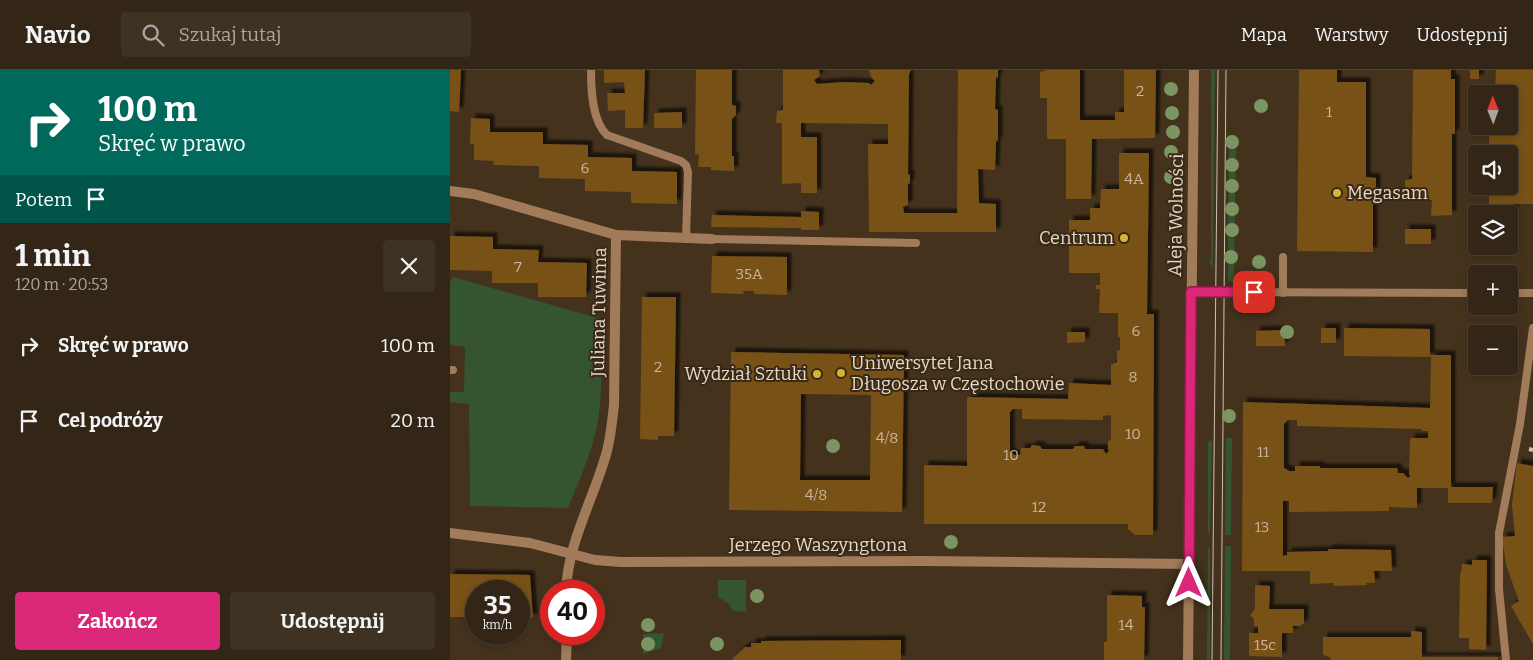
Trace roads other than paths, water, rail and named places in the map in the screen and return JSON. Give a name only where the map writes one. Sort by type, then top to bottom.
[{"type":"street","name":"Aleja Wolności","points":[[1188,660],[1194,70]]},
{"type":"street","name":"Juliana Tuwima","points":[[450,191],[474,194],[616,235],[614,406],[611,430],[604,458],[571,554],[567,580]]},
{"type":"street","points":[[616,235],[712,239]]},
{"type":"street","name":"Jerzego Waszyngtona","points":[[450,533],[530,543],[595,560],[621,562],[909,561],[1189,564]]},
{"type":"street","points":[[566,645],[566,660]]},
{"type":"lane","points":[[591,70],[591,88],[598,123],[607,135],[681,161],[686,165],[688,172],[686,239]]},
{"type":"lane","points":[[712,239],[916,243]]},
{"type":"lane","points":[[1283,257],[1283,292]]},
{"type":"lane","points":[[1191,292],[1468,293]]},
{"type":"lane","points":[[1518,293],[1533,293]]},
{"type":"lane","points":[[1506,660],[1499,590],[1499,533],[1520,424],[1533,328]]},
{"type":"tram line","points":[[1212,660],[1218,70]]},
{"type":"tram line","points":[[1221,660],[1226,70]]},
{"type":"railway","points":[[1529,449],[1533,450]]},
{"type":"place","name":"Megasam","points":[[1337,193]]},
{"type":"place","name":"Centrum","points":[[1124,238]]},
{"type":"place","name":"Uniwersytet Jana Długosza w Częstochowie","points":[[841,373]]},
{"type":"place","name":"Wydział Sztuki","points":[[817,374]]}]
